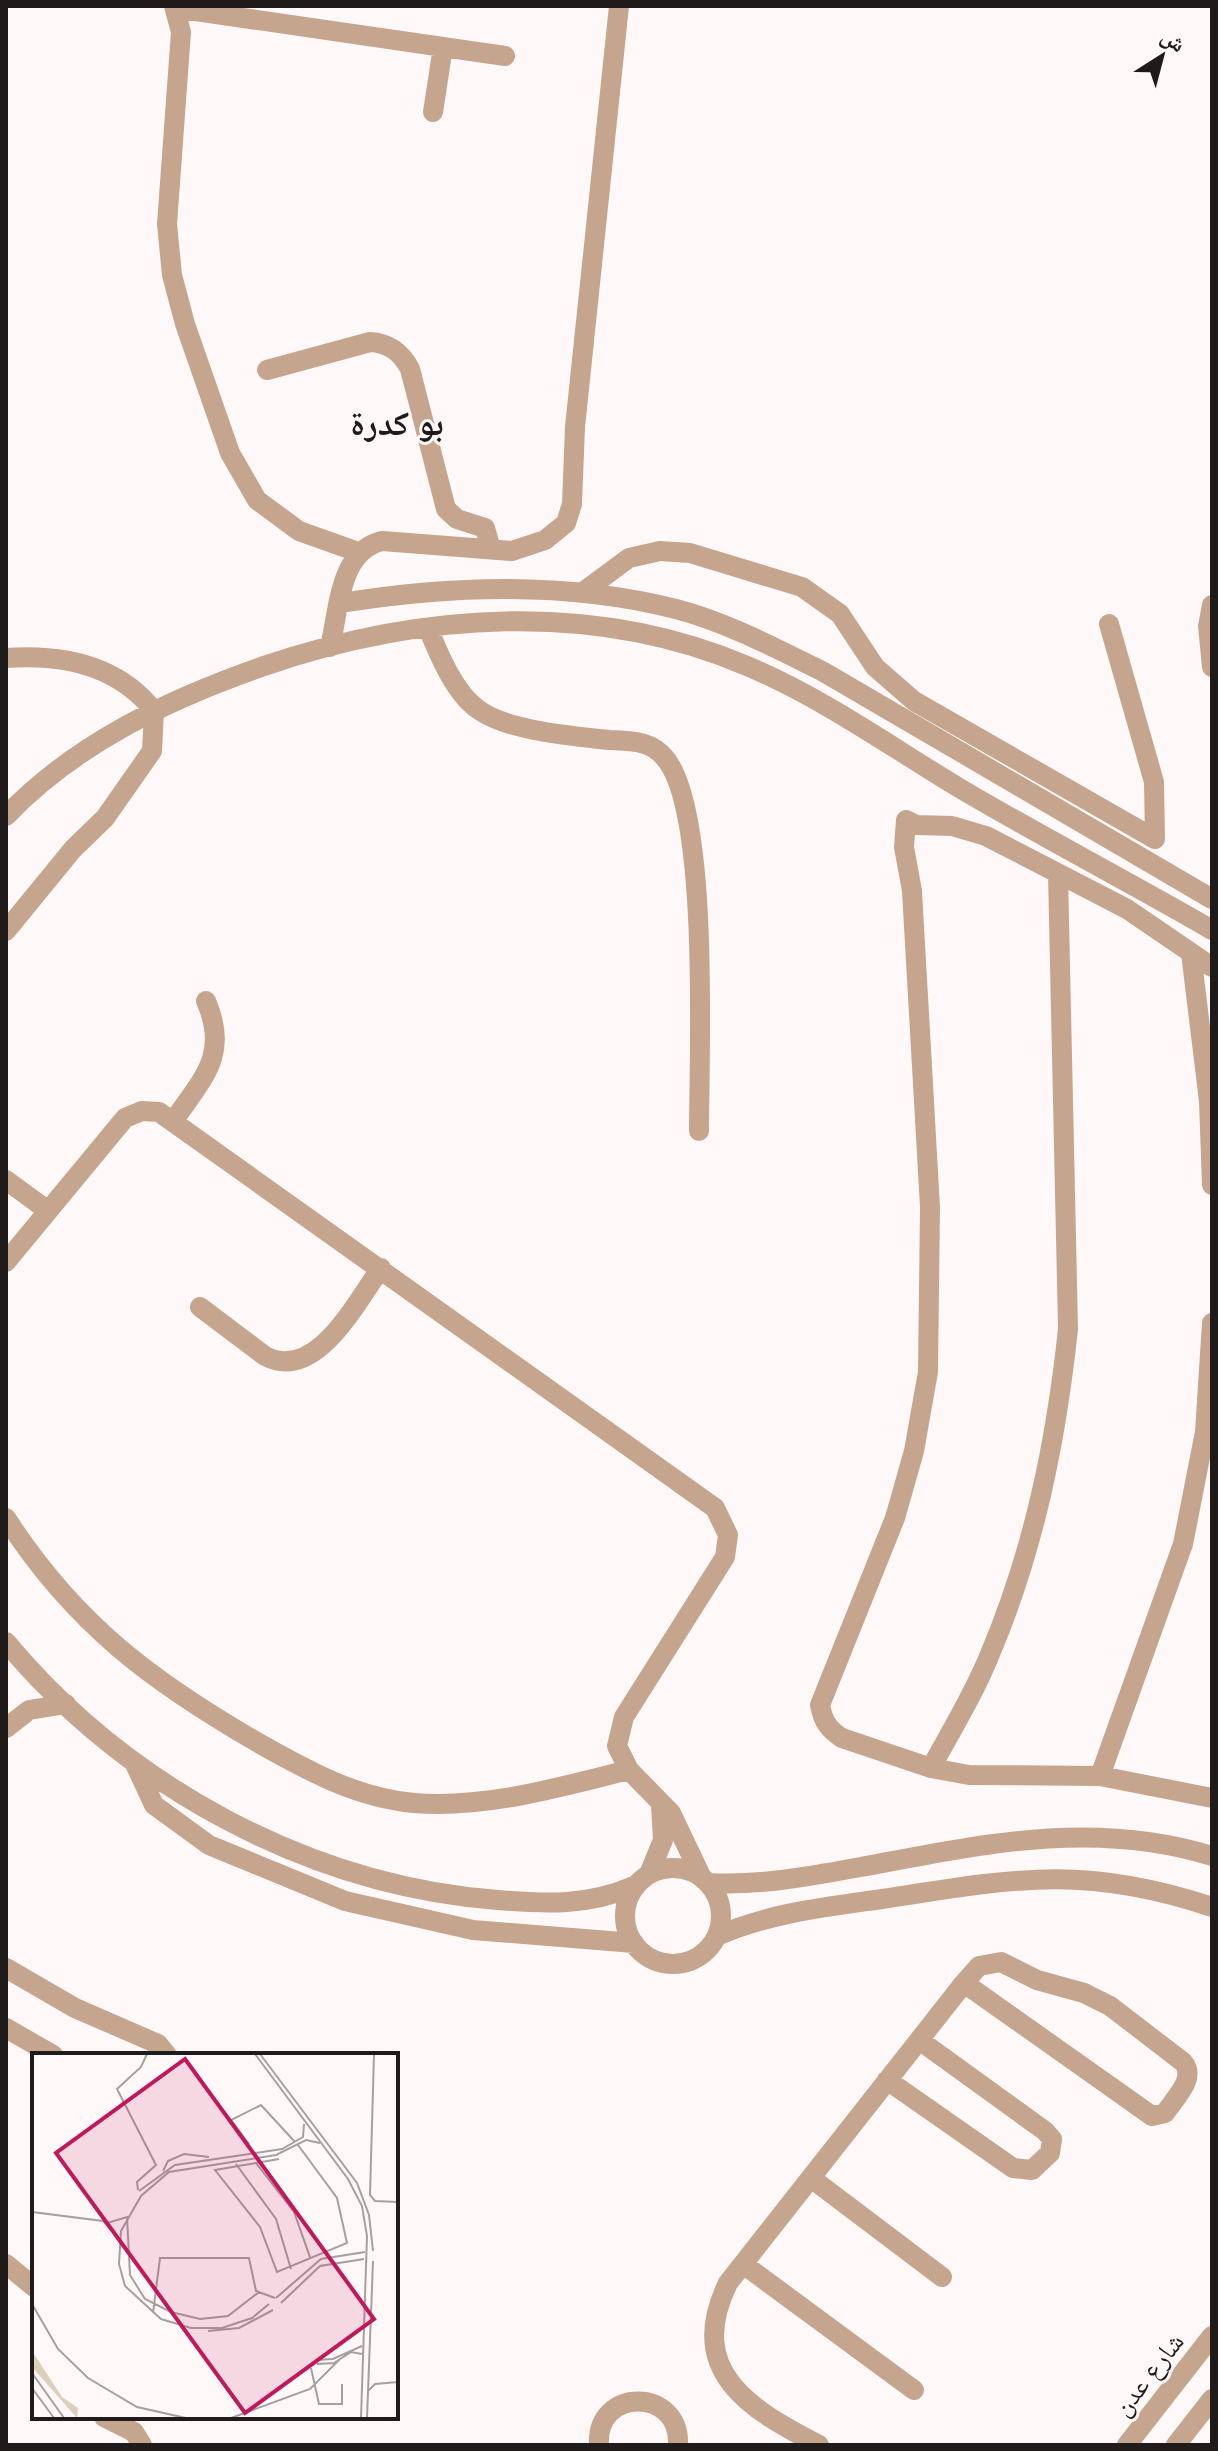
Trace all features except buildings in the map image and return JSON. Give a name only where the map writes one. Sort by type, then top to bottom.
[{"type":"street","points":[[330,647],[349,566],[358,552],[382,541],[512,551],[545,540],[566,523],[572,504],[575,427],[619,6]]},
{"type":"street","points":[[358,552],[299,531],[257,500],[230,453],[185,324],[172,275],[167,224],[181,32],[175,7],[505,56]]},
{"type":"street","points":[[433,112],[443,47]]},
{"type":"street","points":[[267,370],[370,342],[398,352],[410,369],[446,509],[457,519],[485,528],[491,549]]},
{"type":"street","points":[[583,592],[629,558],[660,551],[690,553],[793,583],[816,595],[840,614],[875,667],[914,701],[1155,839],[1154,782],[1109,624]]},
{"type":"street","points":[[341,603],[473,589],[583,592],[677,609],[775,648],[856,690],[1212,899]]},
{"type":"street","points":[[1212,605],[1208,626],[1212,667]]},
{"type":"street","points":[[6,816],[81,752],[154,711],[235,676],[330,647],[428,628],[533,621],[576,622],[620,628],[711,652],[783,682],[985,803],[1212,930]]},
{"type":"street","points":[[428,628],[465,697],[491,718],[569,735],[640,742],[659,751],[672,767],[688,823],[696,874],[699,1131]]},
{"type":"street","points":[[6,658],[52,658],[105,670],[137,689],[154,711],[152,751],[105,818],[73,849],[6,931]]},
{"type":"street","points":[[970,829],[1004,776]]},
{"type":"street","points":[[1212,967],[1127,909],[970,829],[916,825],[906,820],[904,847],[912,891],[930,1207],[928,1372],[914,1451],[895,1518],[820,1705],[822,1719],[830,1730],[842,1738],[931,1768],[981,1776],[1100,1776],[1212,1798]]},
{"type":"street","points":[[931,1768],[989,1658],[1013,1597],[1048,1470],[1061,1397],[1068,1329],[1058,874]]},
{"type":"street","points":[[1191,953],[1208,1088],[1212,1185]]},
{"type":"street","points":[[174,1120],[205,1076],[214,1056],[216,1024],[206,1001]]},
{"type":"street","points":[[6,1262],[125,1118],[150,1110],[174,1120],[707,1502],[721,1516],[728,1535],[725,1557],[618,1731],[617,1746],[629,1770],[671,1813],[721,1908],[717,1936]]},
{"type":"street","points":[[6,1180],[47,1210]]},
{"type":"street","points":[[200,1307],[265,1356],[277,1361],[299,1361],[317,1352],[381,1268]]},
{"type":"street","points":[[1100,1776],[1183,1544],[1205,1432],[1212,1323]]},
{"type":"street","points":[[6,1518],[73,1605],[143,1670],[201,1712],[331,1782],[383,1798],[437,1804],[506,1798],[629,1770]]},
{"type":"street","points":[[6,1642],[66,1704],[135,1764],[240,1827],[295,1852],[411,1887],[470,1898],[563,1904],[609,1897],[674,1867],[705,1879],[790,1880],[997,1842],[1059,1836],[1127,1838],[1212,1856]]},
{"type":"street","points":[[6,1728],[29,1710],[66,1704]]},
{"type":"street","points":[[135,1764],[154,1805],[209,1845],[345,1901],[473,1930],[634,1943]]},
{"type":"street","points":[[658,1798],[664,1828],[641,1880],[628,1897],[625,1921],[634,1943],[651,1959],[673,1964],[696,1958],[717,1936],[794,1912],[1027,1878],[1122,1882],[1212,1907]]},
{"type":"street","points":[[819,2445],[759,2412],[742,2398],[720,2368],[714,2347],[716,2314],[728,2283],[887,2080],[964,1983],[979,1966],[1001,1962],[1048,1984],[1098,1999],[1183,2062],[1188,2069],[1188,2078],[1165,2113],[1152,2116],[964,1983]]},
{"type":"street","points":[[6,1968],[75,2008],[158,2044],[165,2053]]},
{"type":"street","points":[[6,2028],[50,2053]]},
{"type":"street","points":[[887,2080],[1013,2168],[1032,2170],[1050,2153],[1052,2139],[1045,2131],[919,2040]]},
{"type":"street","points":[[811,2178],[942,2277]]},
{"type":"street","points":[[6,2264],[32,2285]]},
{"type":"street","points":[[743,2264],[914,2390]]},
{"type":"street","name":"شارع عدن","points":[[1127,2445],[1212,2336]]},
{"type":"street","points":[[599,2445],[598,2435],[607,2414],[627,2401],[640,2399],[663,2408],[677,2429],[680,2444]]},
{"type":"street","points":[[1176,2445],[1212,2399]]},
{"type":"street","points":[[108,2419],[128,2428],[142,2445]]},
{"type":"district","name":"بو كدرة","points":[[397,425]]}]
